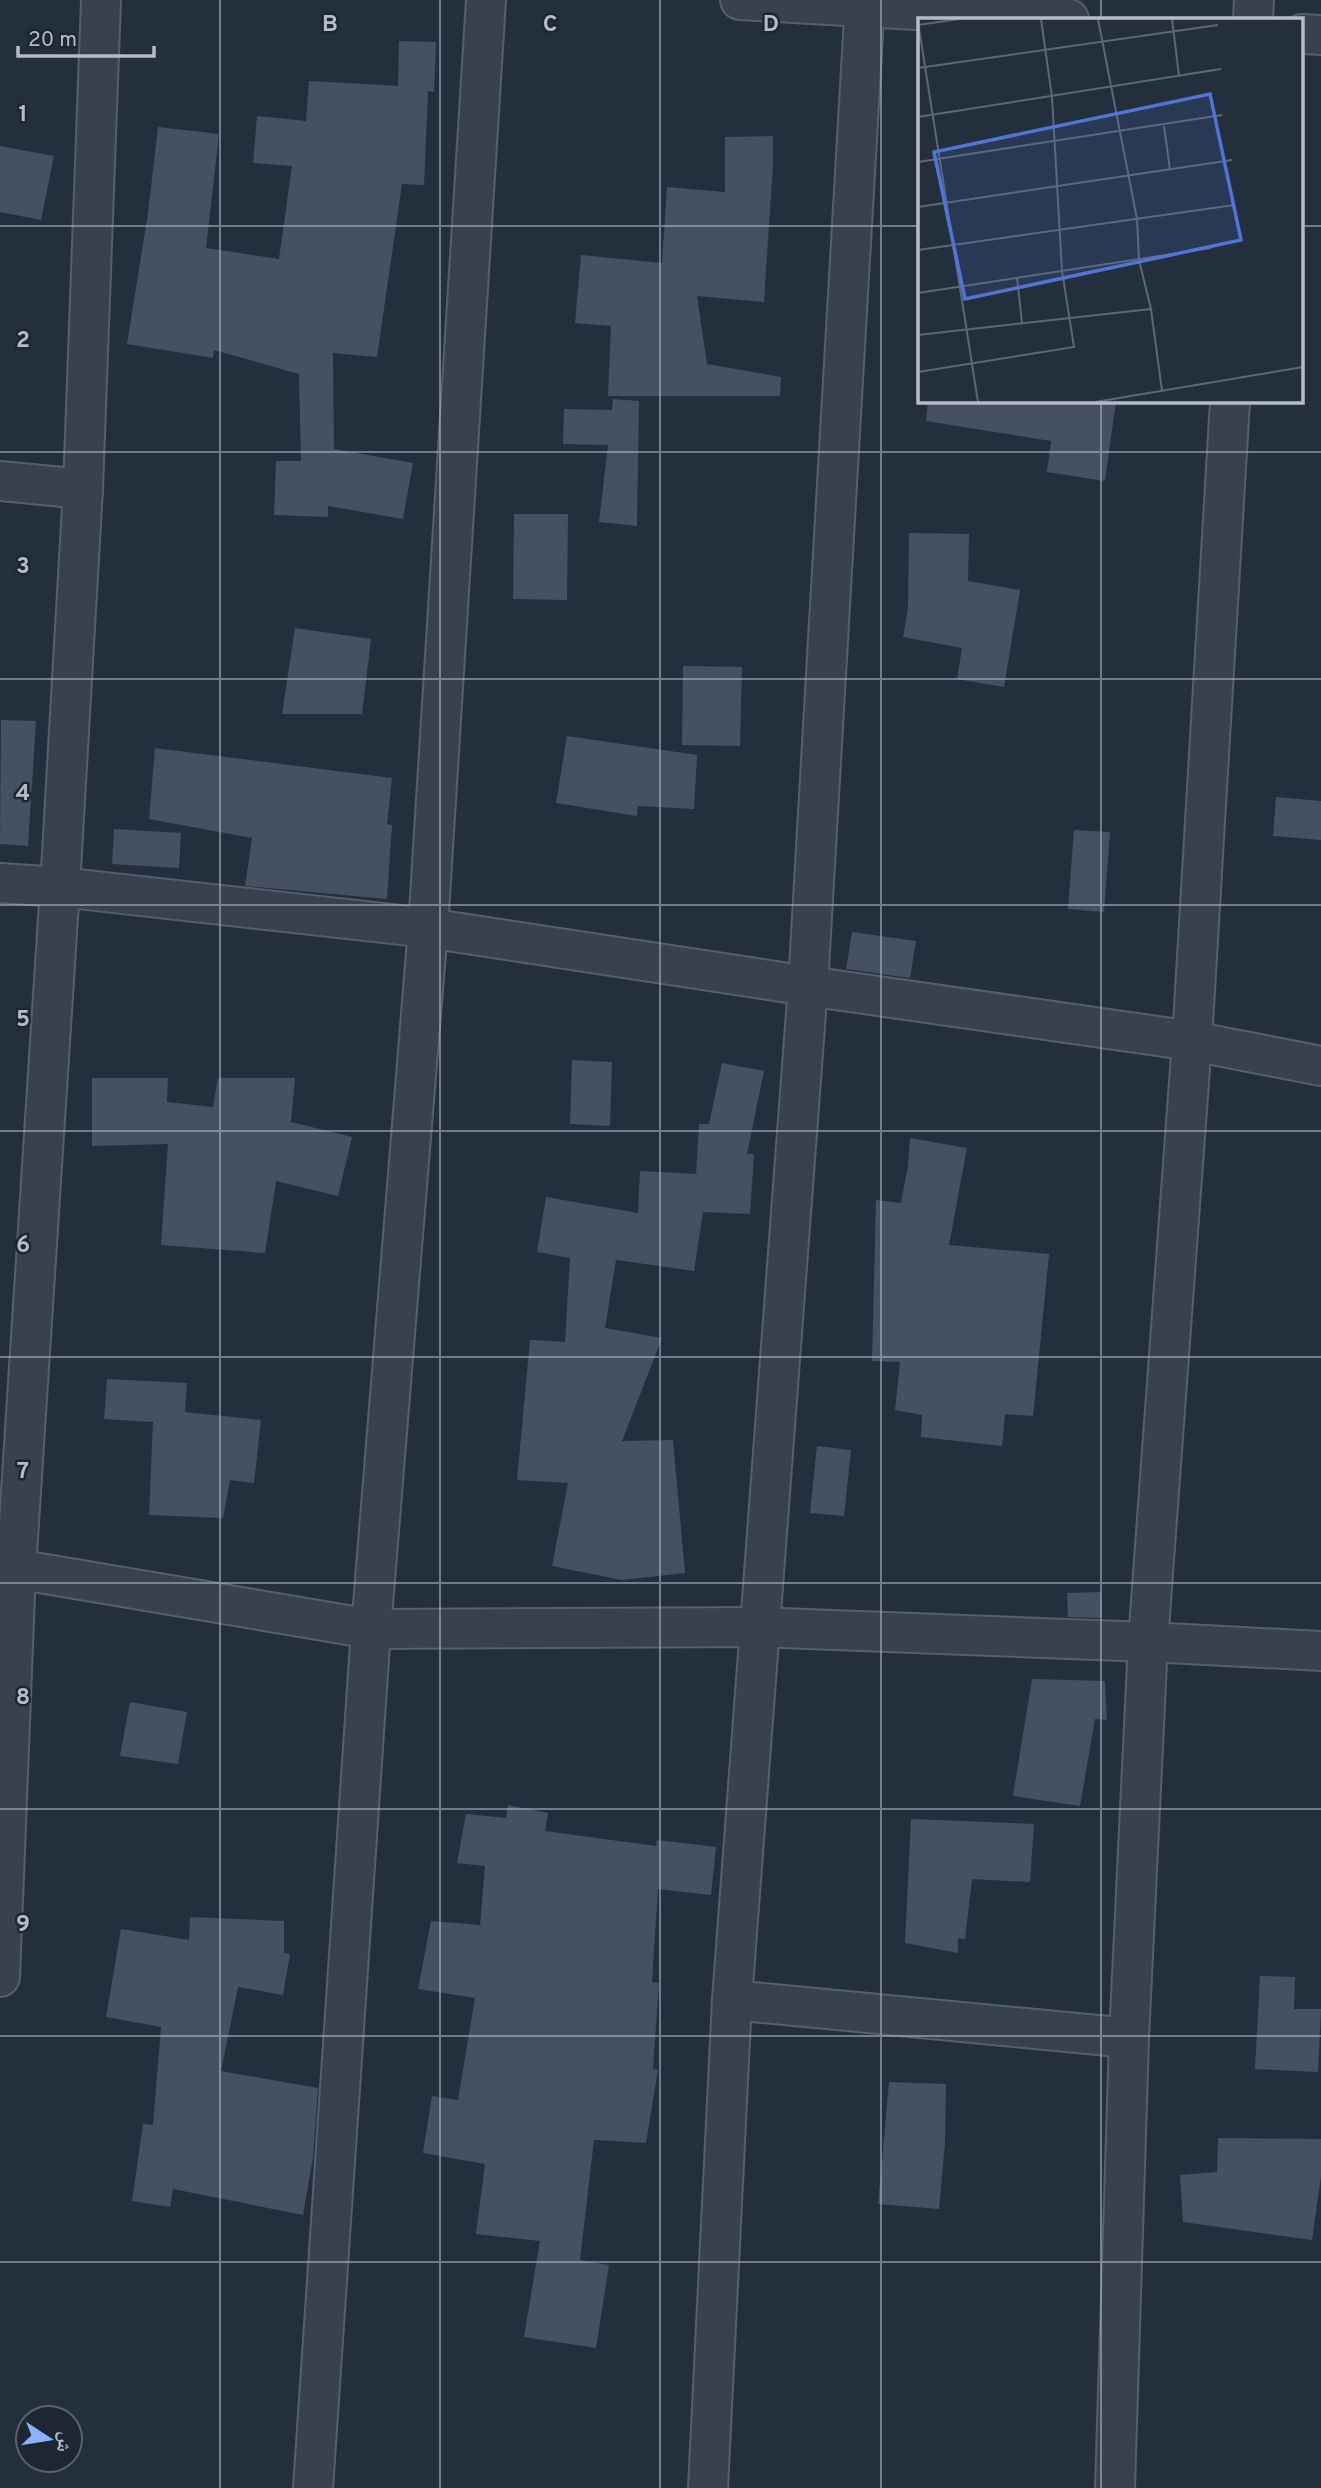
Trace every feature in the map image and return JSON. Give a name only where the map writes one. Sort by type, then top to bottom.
[{"type":"street","points":[[0,1977],[8,1569],[60,887],[82,489],[101,0]]},
{"type":"street","points":[[313,2488],[371,1629],[428,928],[486,0]]},
{"type":"street","points":[[740,0],[865,3],[1056,18]]},
{"type":"street","points":[[1253,18],[1254,0]]},
{"type":"street","points":[[708,2488],[732,2000],[808,986],[865,3]]},
{"type":"street","points":[[1115,2488],[1129,2038],[1148,1642],[1192,1041],[1230,402]]},
{"type":"street","points":[[0,481],[82,489]]},
{"type":"street","points":[[0,883],[60,887],[428,928],[1192,1041],[1321,1066]]},
{"type":"street","points":[[8,1569],[371,1629],[758,1627],[1321,1651]]},
{"type":"street","points":[[732,2000],[1129,2038]]},
{"type":"building","points":[[399,41],[436,42],[434,92],[428,91],[424,185],[402,184],[377,357],[333,353],[334,449],[413,463],[403,519],[328,506],[328,517],[274,515],[276,461],[301,461],[299,374],[214,350],[213,358],[127,344],[148,213],[158,127],[219,134],[206,248],[279,259],[292,166],[253,163],[257,116],[306,121],[309,81],[398,86]]},
{"type":"building","points":[[773,136],[764,302],[697,296],[707,364],[781,377],[780,396],[608,396],[611,326],[575,323],[581,255],[662,263],[667,187],[725,192],[725,137]]},
{"type":"building","points":[[0,146],[54,156],[41,220],[0,212]]},
{"type":"building","points":[[613,399],[639,401],[637,526],[599,522],[608,445],[563,444],[564,409],[612,410]]},
{"type":"building","points":[[928,402],[1116,402],[1105,481],[1047,472],[1051,441],[926,421]]},
{"type":"building","points":[[514,514],[568,514],[567,600],[513,599]]},
{"type":"building","points":[[909,533],[969,534],[968,581],[1020,590],[1004,687],[957,679],[962,648],[903,637],[908,608]]},
{"type":"building","points":[[295,628],[371,639],[362,714],[282,714]]},
{"type":"building","points":[[683,666],[742,667],[740,746],[682,745]]},
{"type":"building","points":[[1,720],[36,721],[28,846],[0,844]]},
{"type":"building","points":[[567,736],[697,755],[694,809],[638,806],[637,816],[556,803]]},
{"type":"building","points":[[155,748],[392,778],[387,824],[392,825],[387,899],[245,886],[252,838],[149,819]]},
{"type":"building","points":[[1276,797],[1321,801],[1321,840],[1273,836]]},
{"type":"building","points":[[114,829],[181,833],[179,868],[112,864]]},
{"type":"building","points":[[1074,830],[1110,832],[1104,912],[1068,909]]},
{"type":"building","points":[[852,932],[916,941],[910,978],[846,969]]},
{"type":"building","points":[[572,1060],[612,1062],[610,1126],[570,1124]]},
{"type":"building","points":[[722,1063],[764,1071],[747,1154],[754,1154],[750,1214],[703,1212],[694,1271],[616,1260],[605,1328],[662,1338],[622,1441],[673,1440],[685,1573],[622,1580],[552,1566],[568,1483],[517,1480],[530,1340],[565,1342],[570,1258],[537,1252],[546,1197],[638,1213],[640,1171],[696,1174],[699,1124],[709,1124]]},
{"type":"building","points":[[92,1078],[168,1078],[167,1102],[213,1107],[218,1078],[295,1078],[291,1122],[352,1137],[338,1196],[276,1181],[265,1253],[161,1245],[168,1144],[92,1146]]},
{"type":"building","points":[[910,1138],[967,1148],[949,1245],[1049,1254],[1033,1416],[1005,1414],[1002,1446],[921,1437],[922,1415],[895,1410],[900,1362],[872,1361],[876,1200],[901,1203]]},
{"type":"building","points":[[107,1379],[187,1383],[185,1412],[261,1420],[254,1483],[230,1480],[223,1518],[149,1515],[153,1422],[104,1419]]},
{"type":"building","points":[[817,1446],[851,1450],[844,1516],[810,1513]]},
{"type":"building","points":[[1101,1592],[1102,1618],[1068,1617],[1067,1593]]},
{"type":"building","points":[[1032,1679],[1105,1681],[1107,1720],[1095,1719],[1080,1806],[1013,1796]]},
{"type":"building","points":[[130,1702],[187,1712],[178,1764],[120,1756]]},
{"type":"building","points":[[508,1805],[548,1813],[545,1831],[656,1846],[657,1840],[716,1847],[711,1895],[658,1889],[652,1982],[659,1983],[653,2069],[658,2070],[646,2143],[594,2140],[580,2260],[609,2265],[596,2348],[524,2337],[540,2241],[476,2234],[485,2164],[423,2153],[432,2096],[458,2100],[475,1998],[418,1989],[431,1921],[480,1925],[485,1866],[457,1863],[466,1814],[506,1818]]},
{"type":"building","points":[[911,1819],[1034,1824],[1030,1882],[972,1879],[965,1939],[958,1938],[958,1953],[905,1943]]},
{"type":"building","points":[[190,1917],[284,1921],[284,1953],[290,1954],[283,1995],[238,1987],[221,2071],[318,2088],[313,2157],[303,2215],[173,2189],[170,2207],[132,2201],[143,2124],[153,2125],[161,2027],[106,2017],[121,1929],[189,1940]]},
{"type":"building","points":[[1260,1976],[1295,1977],[1294,2009],[1321,2009],[1318,2072],[1255,2069]]},
{"type":"building","points":[[889,2082],[946,2084],[945,2142],[939,2209],[878,2204]]},
{"type":"building","points":[[1218,2138],[1321,2139],[1321,2176],[1312,2240],[1183,2222],[1180,2175],[1217,2172]]}]
